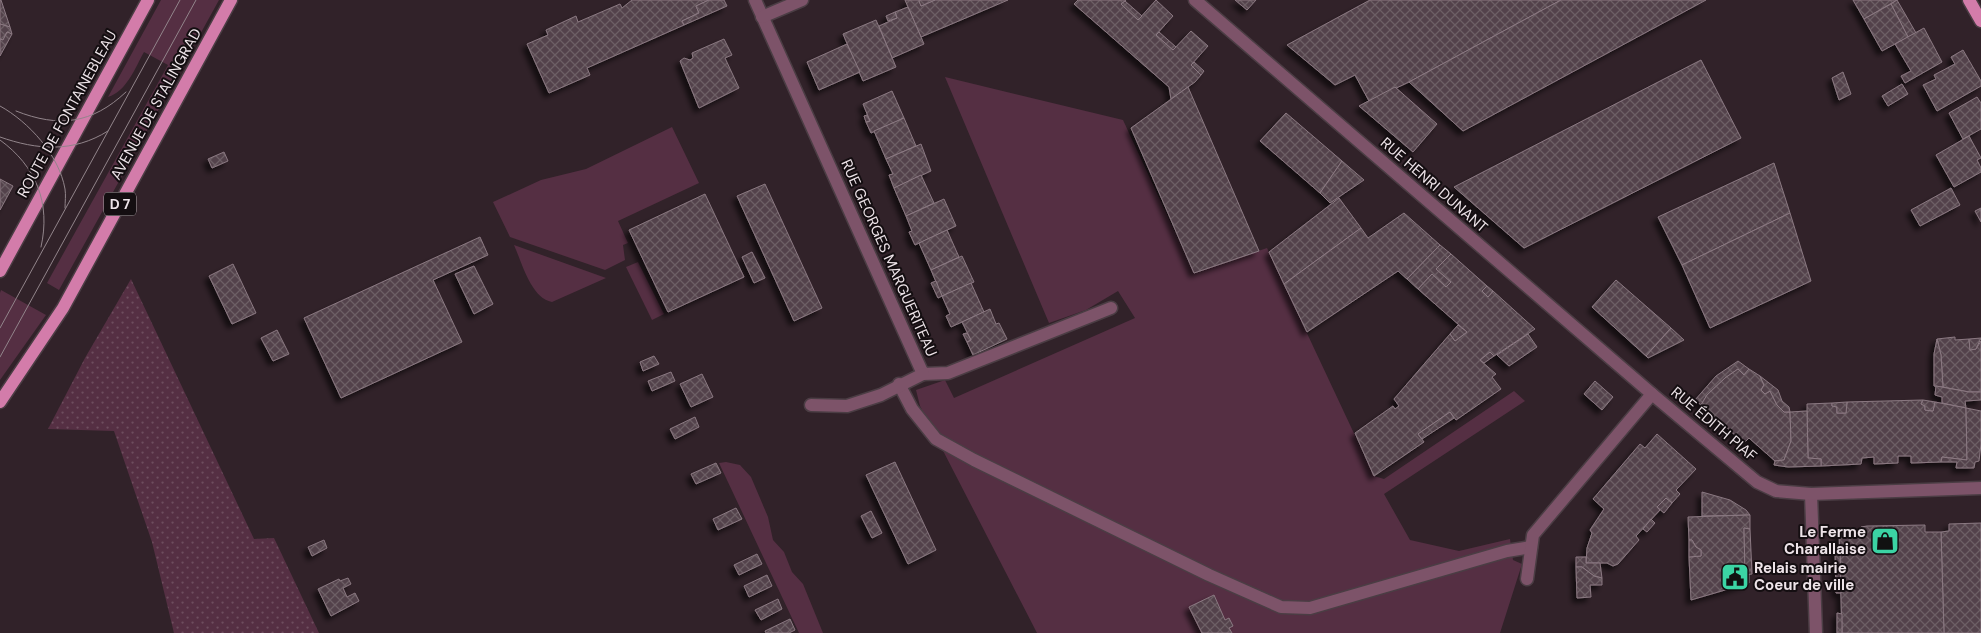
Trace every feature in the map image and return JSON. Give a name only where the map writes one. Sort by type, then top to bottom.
[{"type":"main road","name":"ROUTE DE FONTAINEBLEAU","points":[[0,271],[148,0]]},
{"type":"main road","name":"AVENUE DE STALINGRAD","points":[[0,402],[63,308],[231,0]]},
{"type":"main road","points":[[1969,0],[1981,21]]},
{"type":"street","name":"RUE GEORGES MARGUERITEAU","points":[[754,0],[923,374],[948,373],[1112,308]]},
{"type":"street","points":[[762,17],[802,0]]},
{"type":"street","name":"RUE HENRI DUNANT","points":[[1195,0],[1652,394]]},
{"type":"street","points":[[811,405],[847,406],[881,395],[899,384],[923,374]]},
{"type":"street","points":[[899,384],[912,409],[936,439],[1079,512],[1281,608],[1310,608],[1507,551],[1531,547]]},
{"type":"street","name":"RUE ÉDITH PIAF","points":[[1527,579],[1532,535],[1652,394],[1757,482],[1776,491],[1811,494],[1981,488]]},
{"type":"street","points":[[1811,494],[1816,633]]},
{"type":"shaded area","points":[[161,0],[219,0],[59,290],[47,283],[168,65],[144,52],[134,72],[125,84],[115,94],[108,97]]},
{"type":"shaded area","points":[[945,77],[1123,120],[1194,273],[1267,248],[1374,476],[1384,479],[1514,391],[1525,401],[1384,494],[1410,540],[1459,551],[1510,539],[1513,560],[1522,564],[1500,633],[1037,633],[920,406],[916,390],[945,380],[954,398],[1135,318],[1118,291],[1086,310],[1049,323]]},
{"type":"shaded area","points":[[672,127],[699,183],[618,221],[628,243],[623,245],[625,260],[605,270],[510,237],[493,202],[541,180],[586,169]]},
{"type":"shaded area","points":[[514,245],[606,278],[552,302],[538,294],[533,287]]},
{"type":"shaded area","points":[[638,262],[664,314],[652,320],[626,267]]},
{"type":"shaded area","points":[[131,279],[254,539],[274,538],[319,633],[174,633],[152,542],[114,431],[48,429],[85,358]]},
{"type":"shaded area","points":[[1,290],[46,315],[0,380],[0,293]]},
{"type":"shaded area","points":[[726,462],[740,465],[751,477],[768,517],[773,540],[784,552],[792,572],[803,584],[823,633],[799,633],[719,463]]},
{"type":"building","points":[[1,0],[10,27],[0,24]]},
{"type":"building","points":[[632,0],[709,0],[696,6],[699,13],[682,21],[684,25],[587,68],[590,75],[549,93],[527,44],[548,35],[546,30],[576,16],[578,22],[620,4],[622,8]]},
{"type":"building","points":[[709,0],[724,0],[727,6],[684,25],[682,21],[699,13],[696,6]]},
{"type":"building","points":[[905,0],[919,0],[921,6],[935,0],[1008,0],[921,37]]},
{"type":"building","points":[[935,0],[921,6],[919,1]]},
{"type":"building","points":[[1078,0],[1126,0],[1121,4],[1138,20],[1156,0],[1173,16],[1156,35],[1173,50],[1191,31],[1208,46],[1191,65],[1201,75],[1195,82],[1171,99],[1169,87],[1074,4]]},
{"type":"building","points":[[1235,0],[1256,0],[1247,10]]},
{"type":"building","points":[[1370,0],[1561,0],[1409,82],[1369,101],[1355,75],[1335,85],[1287,45]]},
{"type":"building","points":[[1561,0],[1706,0],[1463,131],[1409,82]]},
{"type":"building","points":[[1853,0],[1897,0],[1864,19]]},
{"type":"building","points":[[1897,0],[1916,33],[1908,37],[1891,4]]},
{"type":"building","points":[[1125,1],[1142,16],[1138,20],[1121,4]]},
{"type":"building","points":[[1891,4],[1908,37],[1882,51],[1864,19]]},
{"type":"building","points":[[908,7],[924,44],[892,58],[879,26],[897,18],[895,12]]},
{"type":"building","points":[[895,12],[897,18],[888,21],[886,16]]},
{"type":"building","points":[[876,20],[896,67],[863,81],[843,34]]},
{"type":"building","points":[[0,24],[10,27],[12,34],[7,32],[3,40],[0,39]]},
{"type":"building","points":[[1924,28],[1942,62],[1905,83],[1901,76],[1911,71],[1895,44]]},
{"type":"building","points":[[7,32],[12,34],[0,56],[0,39],[3,40]]},
{"type":"building","points":[[1159,32],[1176,47],[1173,50],[1156,35]]},
{"type":"building","points":[[724,39],[732,55],[725,58],[739,88],[699,108],[680,61],[684,58],[690,60],[693,58],[692,53]]},
{"type":"building","points":[[847,44],[860,72],[819,90],[807,62]]},
{"type":"building","points":[[1963,50],[1981,81],[1981,86],[1937,111],[1923,85],[1936,79],[1934,75],[1955,64],[1951,57]]},
{"type":"building","points":[[1701,60],[1741,138],[1524,248],[1454,187]]},
{"type":"building","points":[[1194,62],[1204,71],[1201,75],[1191,65]]},
{"type":"building","points":[[1843,72],[1851,94],[1839,100],[1832,78]]},
{"type":"building","points":[[1902,84],[1908,94],[1888,106],[1882,96]]},
{"type":"building","points":[[1188,87],[1259,251],[1194,273],[1131,128]]},
{"type":"building","points":[[1395,87],[1437,124],[1413,152],[1359,106]]},
{"type":"building","points":[[892,91],[904,118],[871,133],[866,122],[870,121],[863,104]]},
{"type":"building","points":[[1977,97],[1981,103],[1981,129],[1963,139],[1949,113]]},
{"type":"building","points":[[1286,113],[1342,161],[1320,193],[1260,141]]},
{"type":"building","points":[[867,115],[870,121],[866,122],[864,116]]},
{"type":"building","points":[[904,118],[916,146],[886,159],[874,131]]},
{"type":"building","points":[[1969,136],[1981,158],[1977,160],[1981,172],[1954,187],[1936,155]]},
{"type":"building","points":[[921,144],[931,171],[894,188],[889,175],[893,174],[886,159]]},
{"type":"building","points":[[224,152],[228,161],[212,168],[208,159]]},
{"type":"building","points":[[1342,161],[1364,180],[1330,203],[1320,193]]},
{"type":"building","points":[[1774,163],[1790,213],[1682,265],[1658,217]]},
{"type":"building","points":[[921,175],[934,203],[906,216],[894,188]]},
{"type":"building","points":[[0,179],[13,186],[0,210]]},
{"type":"building","points":[[765,184],[822,308],[794,321],[737,196]]},
{"type":"building","points":[[1951,188],[1960,205],[1920,226],[1911,210]]},
{"type":"building","points":[[705,194],[744,277],[668,312],[629,230]]},
{"type":"building","points":[[1339,198],[1361,228],[1284,284],[1269,252]]},
{"type":"building","points":[[944,199],[956,226],[915,245],[909,232],[912,231],[906,216]]},
{"type":"building","points":[[1981,208],[1981,222],[1975,211]]},
{"type":"building","points":[[1404,213],[1440,245],[1407,279],[1398,271],[1307,332],[1284,284],[1361,228],[1368,238]]},
{"type":"building","points":[[1790,213],[1811,281],[1710,328],[1682,265]]},
{"type":"building","points":[[947,230],[959,257],[931,270],[919,243]]},
{"type":"building","points":[[480,237],[488,255],[433,280],[462,342],[341,398],[304,318]]},
{"type":"building","points":[[1440,245],[1451,254],[1436,269],[1451,282],[1446,287],[1432,274],[1418,289],[1407,279]]},
{"type":"building","points":[[752,252],[765,278],[754,283],[742,257]]},
{"type":"building","points":[[1451,254],[1487,286],[1482,291],[1488,297],[1493,291],[1535,329],[1494,356],[1490,352],[1480,360],[1496,374],[1492,377],[1501,389],[1456,420],[1450,412],[1418,434],[1424,442],[1374,476],[1355,433],[1393,406],[1395,409],[1399,406],[1394,399],[1450,334],[1455,341],[1467,332],[1418,289],[1432,274],[1446,287],[1451,282],[1436,269]]},
{"type":"building","points":[[962,256],[974,282],[942,296],[931,270]]},
{"type":"building","points":[[233,264],[256,313],[232,324],[209,276]]},
{"type":"building","points":[[474,266],[493,304],[474,314],[455,274]]},
{"type":"building","points":[[1616,280],[1671,328],[1646,356],[1592,307]]},
{"type":"building","points":[[936,281],[942,296],[938,298],[931,283]]},
{"type":"building","points":[[971,283],[984,312],[951,327],[946,316],[950,314],[942,296]]},
{"type":"building","points":[[1487,286],[1493,291],[1488,297],[1482,291]]},
{"type":"building","points":[[990,309],[996,324],[999,323],[1007,339],[973,355],[967,342],[971,340],[962,322]]},
{"type":"building","points":[[1458,325],[1467,332],[1455,341],[1450,334]]},
{"type":"building","points":[[1671,328],[1684,340],[1648,358],[1646,356]]},
{"type":"building","points":[[277,330],[289,354],[273,361],[261,338]]},
{"type":"building","points":[[967,333],[971,340],[967,342],[963,334]]},
{"type":"building","points":[[1528,334],[1537,347],[1509,366],[1497,355]]},
{"type":"building","points":[[1955,337],[1955,340],[1969,339],[1970,350],[1976,349],[1981,341],[1981,392],[1969,392],[1943,387],[1941,355],[1937,339]]},
{"type":"building","points":[[1981,338],[1976,349],[1970,350],[1969,339]]},
{"type":"building","points":[[1937,339],[1941,355],[1943,387],[1934,386],[1934,354]]},
{"type":"building","points":[[1490,352],[1494,356],[1484,363],[1480,360]]},
{"type":"building","points":[[654,356],[659,364],[643,371],[640,362]]},
{"type":"building","points":[[1738,361],[1749,369],[1744,375],[1738,369],[1707,395],[1701,405],[1695,400],[1716,376]]},
{"type":"building","points":[[1738,369],[1744,375],[1749,369],[1760,376],[1764,385],[1761,390],[1765,394],[1770,391],[1777,405],[1784,412],[1790,412],[1791,441],[1784,460],[1775,461],[1749,438],[1744,443],[1701,405],[1707,395]]},
{"type":"building","points":[[671,372],[675,381],[652,391],[648,381]]},
{"type":"building","points":[[702,374],[713,397],[691,407],[680,384]]},
{"type":"building","points":[[1760,376],[1778,390],[1782,401],[1789,407],[1790,412],[1784,412],[1777,405],[1770,391],[1765,394],[1761,390],[1764,385]]},
{"type":"building","points":[[1595,381],[1613,397],[1602,410],[1584,394]]},
{"type":"building","points":[[1936,386],[1969,392],[1981,392],[1981,400],[1965,401],[1966,408],[1942,403],[1942,397],[1935,395]]},
{"type":"building","points":[[1923,400],[1921,404],[1925,406],[1925,410],[1933,411],[1935,402],[1966,408],[1967,460],[1942,457],[1941,462],[1911,463],[1911,456],[1898,456],[1898,463],[1874,464],[1874,457],[1862,458],[1861,464],[1821,466],[1821,459],[1808,458],[1807,404],[1832,403],[1832,406],[1837,407],[1837,413],[1846,413],[1847,402]]},
{"type":"building","points":[[1923,400],[1935,402],[1933,411],[1925,410],[1925,406],[1921,404]]},
{"type":"building","points":[[1847,402],[1846,413],[1837,413],[1837,407],[1832,406],[1832,403]]},
{"type":"building","points":[[1966,408],[1981,411],[1979,461],[1975,462],[1974,468],[1956,468],[1957,462],[1941,462],[1942,457],[1967,460]]},
{"type":"building","points":[[1807,411],[1808,458],[1821,459],[1821,466],[1788,467],[1774,465],[1775,461],[1784,460],[1791,441],[1790,412]]},
{"type":"building","points":[[1450,412],[1454,418],[1422,439],[1418,434]]},
{"type":"building","points":[[695,417],[699,427],[675,439],[670,429]]},
{"type":"building","points":[[1657,434],[1696,469],[1676,490],[1680,494],[1672,503],[1666,498],[1657,507],[1660,510],[1636,536],[1639,540],[1618,564],[1613,566],[1607,563],[1586,563],[1587,548],[1592,533],[1590,530],[1604,509],[1593,499],[1640,444],[1645,448]]},
{"type":"building","points":[[895,462],[936,550],[908,564],[866,475]]},
{"type":"building","points":[[716,463],[721,473],[696,484],[691,474]]},
{"type":"building","points":[[1702,492],[1730,500],[1746,510],[1750,515],[1702,516]]},
{"type":"building","points":[[1666,498],[1672,503],[1664,513],[1657,507]]},
{"type":"building","points":[[736,508],[742,519],[718,530],[713,519]]},
{"type":"building","points":[[871,511],[882,533],[872,538],[861,516]]},
{"type":"building","points":[[1750,515],[1750,529],[1744,528],[1745,575],[1749,574],[1749,583],[1691,600],[1689,557],[1701,556],[1701,550],[1696,547],[1692,540],[1689,540],[1688,517]]},
{"type":"building","points":[[1651,519],[1655,523],[1647,532],[1643,529]]},
{"type":"building","points":[[1981,523],[1981,633],[1944,633],[1941,532],[1949,531],[1949,524]]},
{"type":"building","points":[[1925,525],[1925,532],[1941,532],[1944,633],[1842,633],[1839,530],[1861,530],[1861,527],[1867,526]]},
{"type":"building","points":[[1744,528],[1750,529],[1752,574],[1745,575]]},
{"type":"building","points":[[324,540],[327,548],[312,556],[308,547]]},
{"type":"building","points":[[1689,540],[1692,540],[1696,547],[1701,550],[1701,556],[1689,557]]},
{"type":"building","points":[[1835,549],[1840,549],[1841,593],[1836,593]]},
{"type":"building","points":[[757,554],[762,564],[739,575],[734,565]]},
{"type":"building","points":[[1576,557],[1586,557],[1586,563],[1600,563],[1602,578],[1594,576],[1582,567],[1576,567]]},
{"type":"building","points":[[1576,567],[1582,567],[1594,576],[1602,578],[1602,585],[1590,585],[1591,597],[1577,598]]},
{"type":"building","points":[[767,575],[772,586],[749,597],[744,586]]},
{"type":"building","points":[[348,578],[351,584],[343,588],[347,597],[355,593],[359,601],[331,616],[318,589],[339,579],[340,581]]},
{"type":"building","points":[[1214,595],[1225,620],[1229,618],[1233,626],[1229,628],[1232,633],[1202,633],[1189,607]]},
{"type":"building","points":[[778,599],[782,609],[761,620],[755,610]]},
{"type":"building","points":[[1837,613],[1842,614],[1842,633],[1837,633]]},
{"type":"building","points":[[790,619],[795,630],[789,633],[766,633],[765,631]]},
{"type":"tram line","points":[[0,328],[180,0]]},
{"type":"tram line","points":[[0,357],[196,0]]},
{"type":"tram line","points":[[16,111],[47,120],[74,120],[88,117],[101,111],[126,92]]},
{"type":"tram line","points":[[0,106],[32,130],[49,152],[62,176],[65,191],[65,208]]},
{"type":"tram line","points":[[0,137],[28,145],[55,147],[82,143],[108,131]]},
{"type":"tram line","points":[[0,140],[13,150],[23,162],[38,187],[44,215],[41,247]]},
{"type":"place","name":"Le Ferme Charallaise","points":[[1885,541]]},
{"type":"place","name":"Relais mairie Coeur de ville","points":[[1735,577]]}]
